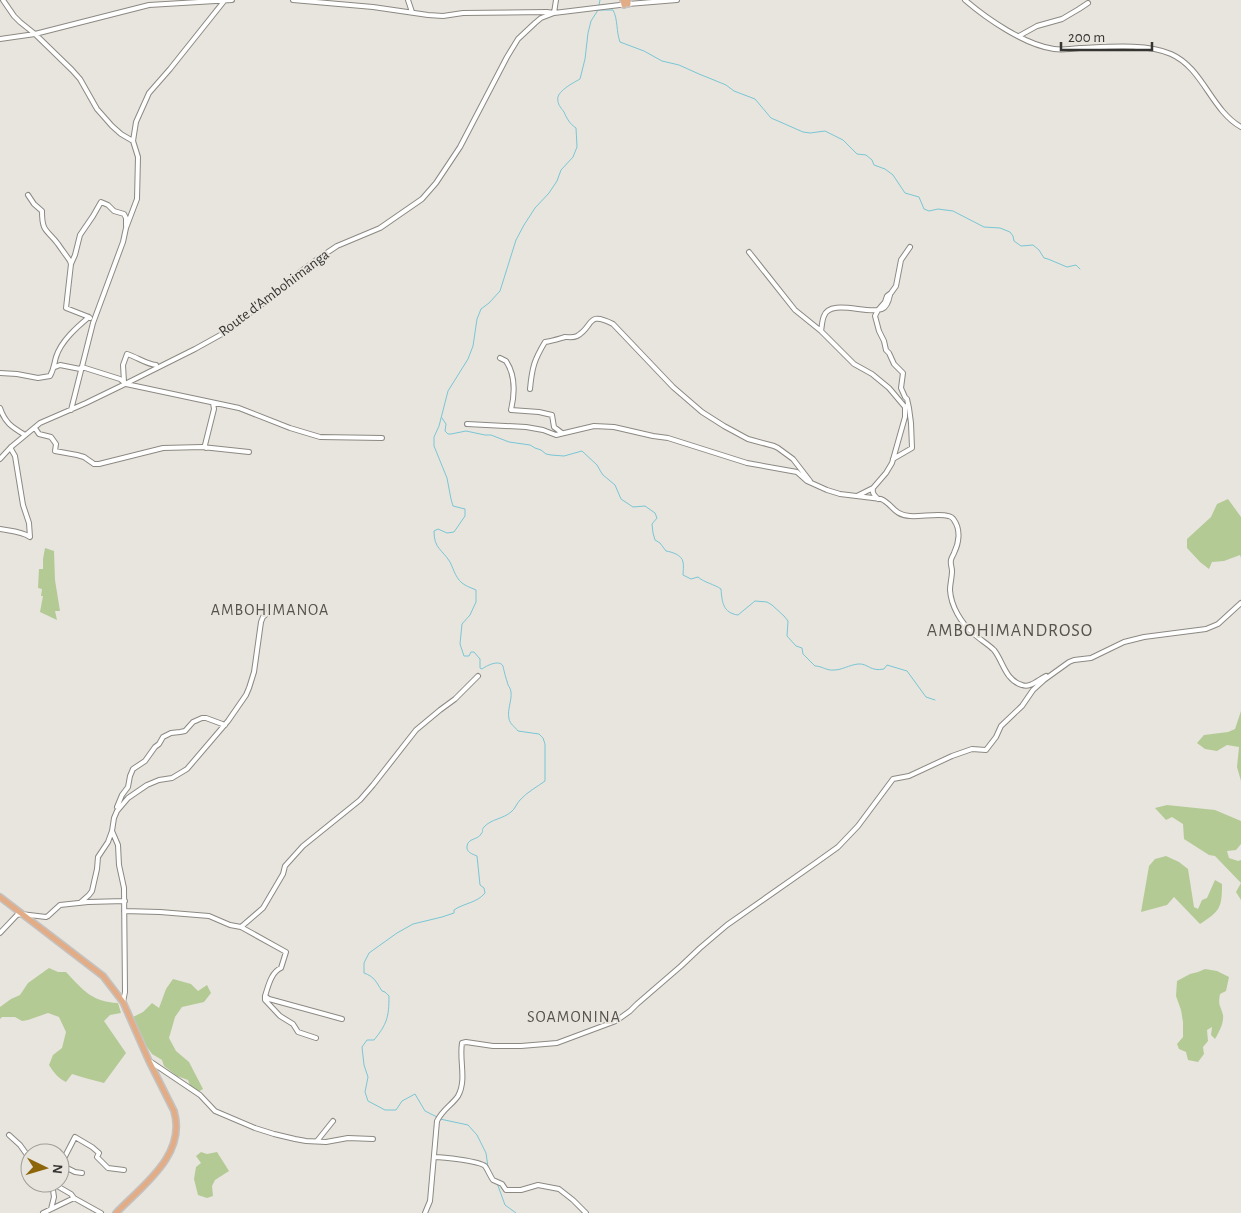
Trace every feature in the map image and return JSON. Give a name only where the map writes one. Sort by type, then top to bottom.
[{"type":"main road","points":[[0,897],[103,976],[123,1002],[174,1111],[177,1125],[176,1136],[170,1153],[140,1190],[116,1213]]},
{"type":"street","points":[[2,0],[14,16],[72,70],[97,109],[112,126],[133,141]]},
{"type":"street","points":[[71,410],[95,319],[137,199],[138,157],[133,141],[136,122],[149,93],[225,0]]},
{"type":"street","points":[[0,39],[34,34],[149,5],[232,0]]},
{"type":"street","points":[[293,0],[373,7],[428,16],[463,13],[548,12],[554,14],[556,0]]},
{"type":"street","points":[[408,0],[412,12]]},
{"type":"street","name":"Route d'Ambohimanga","points":[[0,459],[11,447],[40,424],[222,334],[319,258],[337,246],[380,228],[422,199],[436,183],[460,147],[518,39],[541,18],[554,14],[604,8],[626,2],[677,0]]},
{"type":"street","points":[[965,0],[992,21],[1038,45],[1055,49],[1129,47],[1158,50],[1171,54],[1185,64],[1225,114],[1241,127]]},
{"type":"street","points":[[1019,36],[1037,26],[1062,19],[1088,3]]},
{"type":"street","points":[[28,195],[42,211],[43,226],[46,232],[57,242],[71,264]]},
{"type":"street","points":[[95,319],[66,308],[71,264],[76,255],[80,235],[101,202],[108,204],[114,211],[124,214],[126,228]]},
{"type":"street","points":[[821,331],[824,314],[827,311],[840,307],[865,310],[883,308],[896,286],[901,260],[910,247]]},
{"type":"street","points":[[749,252],[795,310],[821,331],[854,364],[872,374],[890,388],[905,406]]},
{"type":"street","points":[[858,496],[873,488],[886,473],[893,459],[905,417],[904,397],[901,388],[903,373],[894,364],[886,350],[876,319],[879,309]]},
{"type":"street","points":[[0,374],[17,374],[38,378],[50,376],[55,367],[56,357],[64,342],[89,317]]},
{"type":"street","points":[[530,389],[534,362],[545,342],[577,336],[596,318],[604,319],[613,324],[672,387],[702,412],[748,439],[774,446],[793,459],[811,483]]},
{"type":"street","points":[[125,383],[123,365],[127,354],[156,365]]},
{"type":"street","points":[[500,358],[506,361],[512,372],[515,395],[511,410],[552,415],[554,427],[562,433]]},
{"type":"street","points":[[55,367],[60,365],[80,369],[82,367],[120,379],[125,383],[239,408],[290,428],[320,437],[382,438]]},
{"type":"street","points":[[893,459],[912,448],[911,417],[908,401],[904,397]]},
{"type":"street","points":[[206,448],[205,445],[214,409],[213,403]]},
{"type":"street","points":[[0,408],[5,420],[25,435]]},
{"type":"street","points":[[467,424],[526,427],[556,435],[594,426],[614,427],[668,438],[747,463],[797,472],[811,483],[827,490],[840,494],[881,499],[886,501],[895,511],[908,516],[948,515],[955,522],[959,536],[950,563],[952,570],[950,590],[958,615],[972,633],[994,651],[1006,672],[1018,684],[1030,685],[1046,676],[1050,676]]},
{"type":"street","points":[[35,428],[39,434],[51,437],[56,444],[55,451],[84,457],[94,464],[163,448],[206,448],[249,452]]},
{"type":"street","points":[[0,530],[19,532],[30,537],[30,523],[23,505],[15,456],[10,449],[11,447]]},
{"type":"street","points":[[873,488],[872,491],[878,499]]},
{"type":"street","points":[[425,1213],[430,1201],[437,1120],[441,1113],[458,1096],[461,1088],[462,1043],[493,1046],[553,1044],[563,1042],[616,1021],[630,1011],[727,925],[832,852],[858,826],[893,778],[909,776],[972,749],[987,749],[1001,726],[1022,706],[1033,690],[1044,680],[1074,660],[1091,658],[1129,640],[1158,634],[1206,629],[1218,624],[1241,603]]},
{"type":"street","points":[[76,904],[84,900],[92,891],[98,858],[108,842],[117,811],[128,798],[147,784],[172,778],[187,769],[225,725],[246,695],[254,672],[261,622],[268,613]]},
{"type":"street","points":[[241,927],[263,908],[283,874],[285,866],[303,846],[360,800],[416,730],[455,700],[478,676]]},
{"type":"street","points":[[117,807],[122,794],[128,787],[132,769],[145,761],[163,736],[185,731],[193,722],[202,718],[225,725]]},
{"type":"street","points":[[112,831],[118,845],[125,901],[125,985],[123,1002]]},
{"type":"street","points":[[0,933],[17,915],[46,917],[58,906],[125,901]]},
{"type":"street","points":[[124,911],[209,916],[241,927],[286,952],[281,968],[274,973],[264,996],[265,1000],[280,1016],[293,1024],[298,1032],[316,1038]]},
{"type":"street","points":[[264,996],[342,1019]]},
{"type":"street","points":[[149,1061],[200,1095],[211,1108],[226,1117],[274,1134],[295,1140],[326,1142],[348,1138],[373,1139]]},
{"type":"street","points":[[317,1141],[333,1121]]},
{"type":"street","points":[[9,1135],[20,1145]]},
{"type":"street","points":[[70,1147],[75,1137],[99,1153],[97,1158],[108,1168],[124,1170]]},
{"type":"street","points":[[434,1157],[482,1164],[494,1181],[502,1184],[506,1190],[521,1190],[538,1185],[559,1189],[586,1213]]},
{"type":"street","points":[[70,1170],[82,1174]]},
{"type":"street","points":[[51,1209],[53,1193]]},
{"type":"street","points":[[68,1193],[102,1213]]},
{"type":"street","points":[[43,1213],[74,1198]]},
{"type":"green space","points":[[1228,499],[1241,517],[1241,558],[1240,555],[1224,561],[1212,562],[1209,569],[1187,548],[1187,539],[1211,517],[1217,504]]},
{"type":"green space","points":[[45,548],[54,551],[55,580],[60,611],[55,611],[57,620],[40,612],[43,596],[41,596],[42,589],[38,588],[39,569],[43,569]]},
{"type":"green space","points":[[1241,711],[1241,781],[1237,767],[1239,747],[1227,745],[1217,751],[1205,749],[1197,743],[1204,735],[1228,732],[1235,729]]},
{"type":"green space","points":[[1167,805],[1215,810],[1241,821],[1241,844],[1236,850],[1227,851],[1229,858],[1241,860],[1241,883],[1215,856],[1209,855],[1184,839],[1183,824],[1172,817],[1166,820],[1155,808]]},
{"type":"green space","points":[[1166,856],[1188,869],[1194,907],[1198,909],[1202,900],[1207,898],[1215,880],[1222,884],[1220,904],[1216,912],[1200,924],[1174,897],[1167,905],[1141,912],[1149,866],[1155,859]]},
{"type":"green space","points":[[1241,883],[1241,900],[1236,892]]},
{"type":"green space","points":[[49,968],[58,972],[66,972],[89,994],[101,1000],[118,1003],[121,1013],[110,1015],[104,1021],[126,1053],[104,1083],[72,1074],[66,1082],[54,1073],[49,1065],[53,1055],[62,1048],[66,1032],[59,1017],[48,1013],[22,1021],[15,1017],[2,1017],[0,1019],[0,1007],[20,995],[28,983]]},
{"type":"green space","points":[[1205,969],[1217,971],[1229,977],[1226,991],[1220,994],[1219,1003],[1223,1015],[1221,1027],[1215,1039],[1211,1035],[1212,1027],[1207,1030],[1208,1041],[1203,1047],[1204,1054],[1198,1062],[1188,1060],[1186,1052],[1179,1049],[1177,1044],[1183,1037],[1183,1022],[1176,996],[1177,981]]},
{"type":"green space","points":[[173,979],[191,984],[198,991],[207,985],[211,993],[204,1002],[182,1007],[175,1017],[169,1038],[176,1051],[189,1062],[203,1089],[198,1092],[191,1088],[188,1080],[177,1076],[164,1066],[162,1060],[152,1054],[133,1017],[143,1012],[152,1003],[159,1008],[166,989]]},
{"type":"green space","points":[[201,1152],[207,1154],[217,1152],[229,1171],[215,1180],[212,1186],[213,1196],[207,1198],[198,1195],[194,1179],[196,1167],[201,1163],[196,1156]]},
{"type":"waterway","points":[[437,1117],[425,1111],[415,1094],[402,1101],[396,1110],[385,1110],[368,1101],[365,1092],[368,1077],[364,1065],[362,1047],[367,1040],[374,1040],[382,1029],[388,1015],[389,996],[382,991],[373,978],[364,973],[364,963],[369,953],[397,933],[413,924],[454,913],[454,910],[478,899],[485,893],[484,888],[480,885],[477,856],[468,851],[468,843],[480,836],[487,824],[511,812],[523,797],[545,781],[545,744],[539,734],[518,731],[510,722],[511,691],[503,666],[496,663],[482,669],[480,668],[480,659],[474,652],[471,652],[469,656],[464,656],[460,644],[462,624],[470,615],[476,602],[476,590],[465,585],[457,578],[450,562],[435,542],[434,531],[438,529],[447,533],[454,532],[465,516],[465,509],[453,506],[447,478],[434,446],[434,437],[439,426],[448,391],[468,359],[473,346],[477,319],[481,309],[500,291],[516,240],[524,225],[535,208],[549,193],[557,181],[561,170],[573,157],[577,147],[576,128],[568,119],[559,104],[558,98],[565,88],[580,79],[591,21],[598,10],[600,0]]},
{"type":"waterway","points":[[598,10],[613,10],[620,42],[644,51],[662,61],[679,65],[755,99],[771,118],[803,132],[825,131],[843,140],[857,154],[866,155],[872,160],[874,165],[885,169],[893,175],[905,193],[919,197],[924,209],[929,211],[938,209],[953,211],[984,227],[1000,228],[1010,232],[1014,241],[1021,246],[1033,245],[1044,258],[1067,267],[1076,265],[1080,269]]},
{"type":"waterway","points":[[442,418],[446,424],[445,431],[448,434],[466,431],[491,435],[509,442],[530,445],[551,455],[564,456],[582,451],[597,465],[603,475],[615,485],[621,499],[633,507],[645,506],[655,513],[657,518],[652,524],[655,540],[666,551],[681,557],[683,575],[691,579],[698,577],[721,589],[724,606],[729,612],[738,615],[755,601],[767,602],[788,621],[787,636],[796,646],[802,648],[803,654],[815,666],[831,670],[861,664],[879,670],[884,669],[887,665],[907,671],[926,697],[935,700]]},
{"type":"waterway","points":[[440,1119],[468,1125],[477,1135],[486,1153],[488,1167]]},
{"type":"waterway","points":[[490,1170],[495,1180]]},
{"type":"waterway","points":[[497,1183],[505,1205],[516,1213]]},
{"type":"district","name":"AMBOHIMANOA","points":[[270,610]]},
{"type":"district","name":"AMBOHIMANDROSO","points":[[1010,631]]},
{"type":"district","name":"SOAMONINA","points":[[574,1017]]}]
